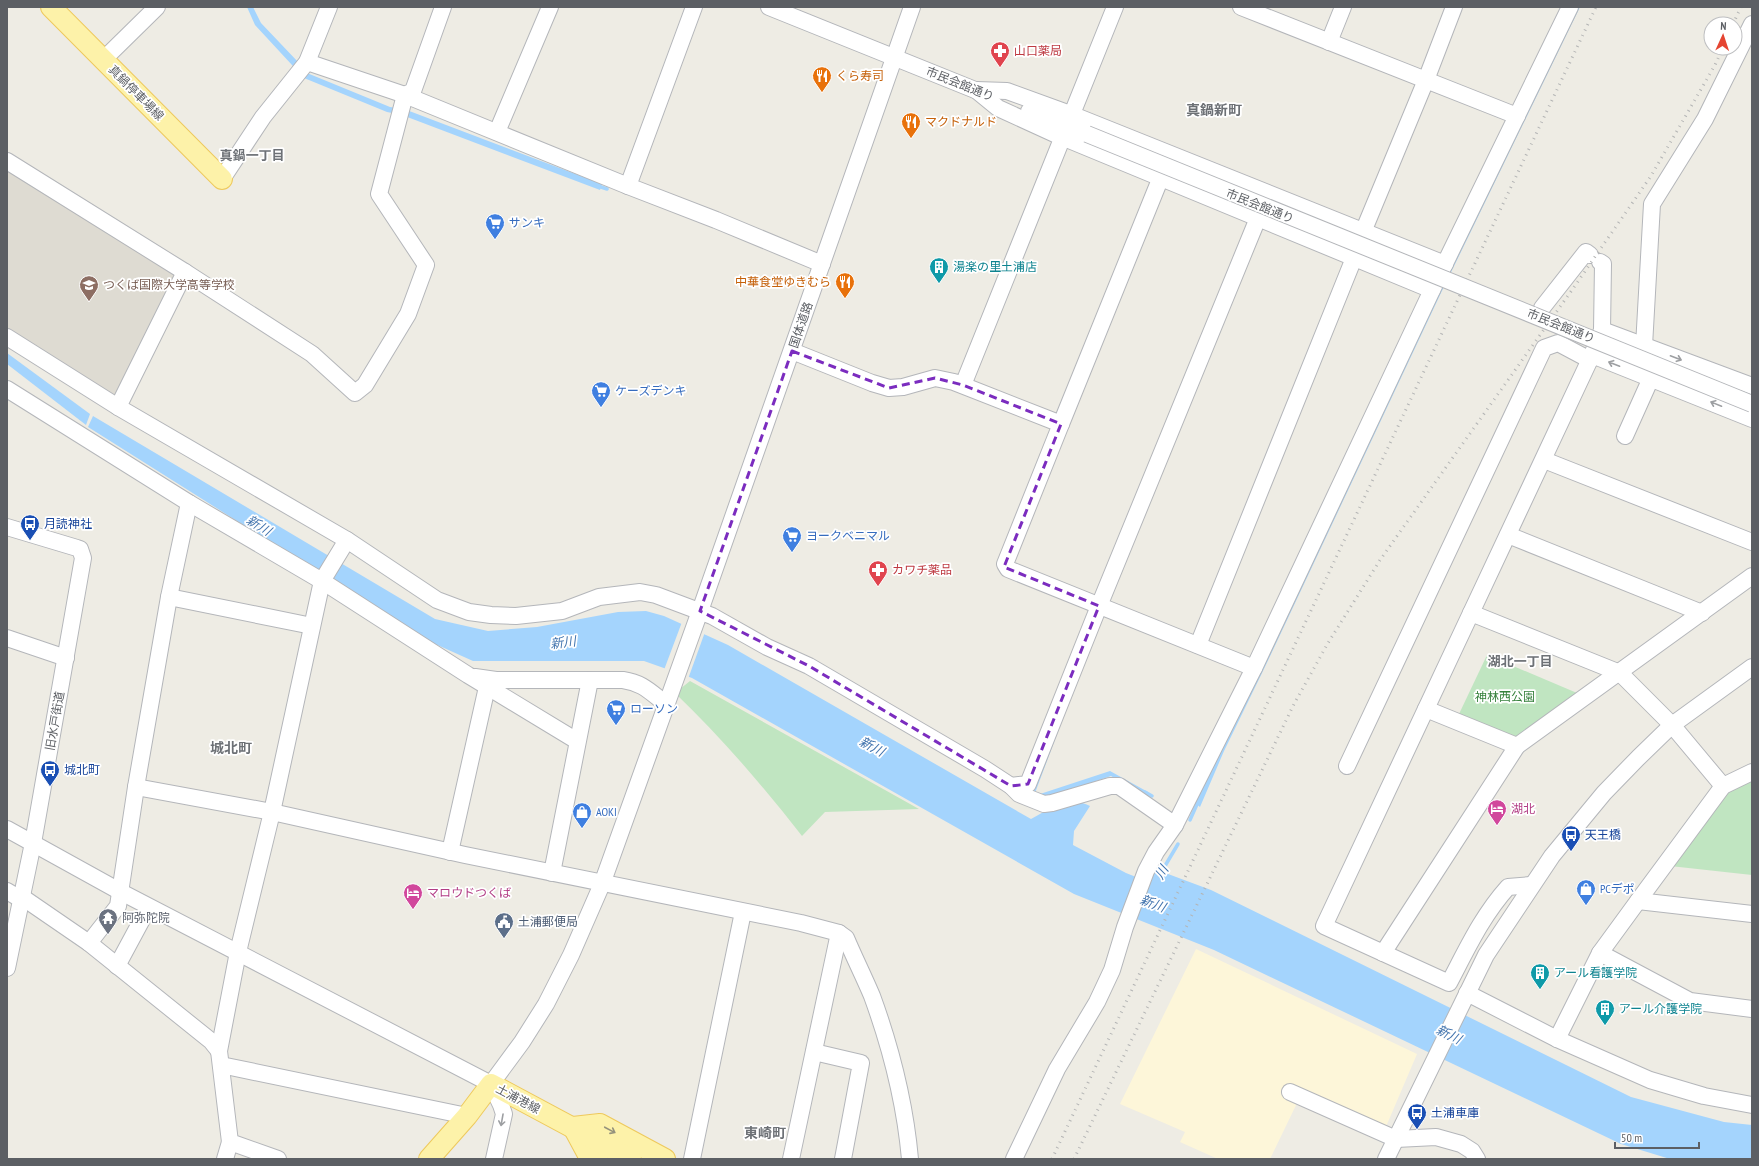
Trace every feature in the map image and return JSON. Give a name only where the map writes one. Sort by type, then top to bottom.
[{"type":"main road","name":"真鍋停車場線","points":[[51,7],[222,179]]},
{"type":"main road","name":"土浦港線","points":[[429,1159],[467,1116],[491,1084],[631,1159]]},
{"type":"main road","points":[[598,1159],[587,1153],[573,1127],[600,1124],[665,1159]]},
{"type":"street","points":[[103,60],[157,7]]},
{"type":"street","points":[[222,179],[263,117],[307,62],[329,7]]},
{"type":"street","points":[[7,161],[185,272],[312,354],[355,393],[365,385],[408,314],[426,265],[380,194],[406,95],[413,91],[443,7]]},
{"type":"street","points":[[497,132],[550,7]]},
{"type":"street","points":[[628,186],[694,7]]},
{"type":"street","name":"市民会館通り","points":[[769,7],[1087,134],[1752,404]]},
{"type":"street","name":"国体道路","points":[[491,1084],[522,1042],[546,1004],[572,955],[602,884],[792,351],[912,7]]},
{"type":"street","points":[[964,385],[1115,7]]},
{"type":"street","points":[[1241,7],[1517,116]]},
{"type":"street","points":[[1330,42],[1343,7]]},
{"type":"street","points":[[1363,232],[1426,80],[1454,7]]},
{"type":"street","points":[[1014,1159],[1057,1069],[1093,1009],[1112,970],[1125,927],[1146,871],[1156,852],[1175,825],[1254,668],[1432,290],[1570,7]]},
{"type":"street","points":[[1644,346],[1652,204],[1705,119],[1752,24]]},
{"type":"street","points":[[307,62],[406,95],[822,264]]},
{"type":"street","points":[[1068,127],[1160,177],[1432,290]]},
{"type":"street","points":[[1068,127],[1363,232],[1445,264]]},
{"type":"street","points":[[1160,177],[1005,564],[1008,569],[1254,668]]},
{"type":"street","points":[[1011,786],[1028,784],[1099,606],[1258,218]]},
{"type":"street","points":[[1531,885],[1508,887],[1493,904],[1478,929],[1450,983],[1324,926],[1470,613],[1544,460],[1591,357],[1602,330],[1604,264],[1586,252],[1542,308]]},
{"type":"street","points":[[1198,645],[1354,258]]},
{"type":"street","points":[[118,407],[185,272]]},
{"type":"street","points":[[1602,330],[1752,386]]},
{"type":"street","points":[[7,337],[343,547],[437,600],[470,612],[497,615],[541,614],[562,611],[599,597],[640,592],[656,595],[698,616],[809,666],[1011,786],[1020,794],[1044,804],[1110,786],[1119,786],[1175,825]]},
{"type":"street","points":[[1347,766],[1544,348],[1558,343],[1591,357],[1651,378],[1752,419]]},
{"type":"street","points":[[792,351],[872,383],[889,388],[903,387],[935,378],[964,385],[1061,424]]},
{"type":"street","points":[[1625,436],[1651,378]]},
{"type":"street","points":[[7,389],[189,503],[322,581],[487,688],[577,741]]},
{"type":"street","points":[[1544,460],[1752,542]]},
{"type":"street","points":[[89,943],[118,906],[136,787],[169,597],[189,503]]},
{"type":"street","name":"旧水戸街道","points":[[7,527],[80,549],[83,554],[66,658],[22,899],[13,915],[7,968]]},
{"type":"street","points":[[1508,535],[1702,612]]},
{"type":"street","points":[[225,1159],[230,1142],[220,1058],[238,952],[272,812],[322,581],[343,547]]},
{"type":"street","points":[[1383,953],[1517,746],[1620,673],[1752,576]]},
{"type":"street","points":[[169,597],[312,626]]},
{"type":"street","points":[[1470,613],[1620,673],[1672,725],[1723,786]]},
{"type":"street","points":[[7,638],[66,658]]},
{"type":"street","points":[[1386,1159],[1486,954],[1531,885],[1576,826],[1604,793],[1638,758],[1672,725],[1752,667]]},
{"type":"street","points":[[468,675],[496,680],[623,680],[636,682],[666,704]]},
{"type":"street","points":[[552,873],[590,680]]},
{"type":"street","points":[[450,852],[487,688]]},
{"type":"street","points":[[1426,709],[1517,746]]},
{"type":"street","points":[[1557,1039],[1600,953],[1723,786],[1752,772]]},
{"type":"street","points":[[136,787],[272,812],[450,852],[602,884],[801,923],[839,933],[846,938],[871,996],[894,1065],[908,1133],[910,1159]]},
{"type":"street","points":[[7,830],[121,892],[491,1084],[504,1114],[494,1159]]},
{"type":"street","points":[[7,891],[22,899],[89,943],[211,1041],[220,1058],[467,1116]]},
{"type":"street","points":[[1638,901],[1752,914]]},
{"type":"street","points":[[692,1159],[743,912]]},
{"type":"street","points":[[117,966],[145,914]]},
{"type":"street","points":[[791,1159],[839,933]]},
{"type":"street","points":[[1600,953],[1690,1001],[1752,1009]]},
{"type":"street","points":[[1465,998],[1650,1080],[1704,1096],[1752,1105]]},
{"type":"street","points":[[814,1052],[861,1063],[843,1159]]},
{"type":"street","points":[[1290,1092],[1396,1139],[1436,1137],[1461,1144],[1472,1151],[1478,1159]]},
{"type":"street","points":[[230,1142],[278,1159]]},
{"type":"highlighted area","points":[[792,351],[889,388],[935,378],[963,385],[1061,424],[1004,567],[1099,606],[1028,784],[1011,786],[809,666],[700,611]]},
{"type":"shaded area","name":"つくば国際大学高等学校","points":[[7,161],[185,272],[120,404],[7,332]]},
{"type":"shaded area","points":[[1196,949],[1417,1054],[1382,1136],[1299,1099],[1270,1159],[1218,1159],[1180,1142],[1185,1132],[1120,1104]]},
{"type":"green space","name":"神林西公園","points":[[1487,655],[1577,693],[1517,738],[1459,714]]},
{"type":"green space","points":[[690,681],[919,809],[825,812],[802,836],[741,762],[675,693]]},
{"type":"green space","points":[[1752,777],[1752,875],[1670,866],[1725,790]]},
{"type":"water","points":[[247,7],[253,7],[261,23],[307,73],[390,107],[404,109],[602,184],[600,190],[402,115],[387,112],[304,78],[255,25]]},
{"type":"water","points":[[1573,7],[1580,7],[1440,295],[1224,751],[1200,807],[1195,803],[1218,748]]},
{"type":"water","points":[[7,353],[90,414],[86,425],[7,364]]},
{"type":"water","name":"新川","points":[[93,416],[435,619],[488,631],[537,627],[618,612],[646,611],[664,616],[728,645],[1031,819],[1052,808],[1067,803],[1075,802],[1090,806],[1074,831],[1073,845],[1126,873],[1141,879],[1160,871],[1211,890],[1631,1097],[1724,1122],[1752,1125],[1752,1159],[1670,1159],[1621,1144],[1214,950],[1074,894],[692,678],[644,661],[473,661],[424,639],[88,427]]},
{"type":"water","points":[[1102,614],[1035,793],[1040,794],[1110,771],[1148,792],[1146,796],[1111,776],[1047,798],[1029,795]]},
{"type":"pier","points":[[682,622],[705,632],[688,679],[664,670]]},
{"type":"waterway","points":[[598,186],[607,189]]},
{"type":"waterway","points":[[1145,792],[1152,796]]},
{"type":"waterway","points":[[1190,820],[1198,802]]},
{"type":"waterway","name":"川","points":[[1159,876],[1178,844]]},
{"type":"railway","points":[[1052,1159],[1596,7]]},
{"type":"railway","points":[[1737,16],[1741,7]]},
{"type":"railway","points":[[1074,1159],[1294,704],[1328,643],[1380,560],[1651,176],[1719,56]]},
{"type":"place","name":"山口薬局","points":[[1000,68]]},
{"type":"place","name":"くら寿司","points":[[822,93]]},
{"type":"place","name":"マクドナルド","points":[[911,139]]},
{"type":"place","name":"サンキ","points":[[495,240]]},
{"type":"place","name":"湯楽の里土浦店","points":[[939,284]]},
{"type":"place","name":"中華食堂ゆきむら","points":[[845,299]]},
{"type":"place","name":"つくば国際大学高等学校","points":[[89,302]]},
{"type":"place","name":"ケーズデンキ","points":[[601,408]]},
{"type":"place","name":"月読神社","points":[[30,541]]},
{"type":"place","name":"ヨークベニマル","points":[[792,553]]},
{"type":"place","name":"カワチ薬品","points":[[878,587]]},
{"type":"place","name":"ローソン","points":[[616,726]]},
{"type":"place","name":"城北町","points":[[50,787]]},
{"type":"place","name":"湖北","points":[[1497,826]]},
{"type":"place","name":"AOKI","points":[[582,829]]},
{"type":"place","name":"天王橋","points":[[1571,852]]},
{"type":"place","name":"PCデポ","points":[[1586,906]]},
{"type":"place","name":"マロウドつくば","points":[[413,910]]},
{"type":"place","name":"阿弥陀院","points":[[108,935]]},
{"type":"place","name":"土浦郵便局","points":[[504,939]]},
{"type":"place","name":"アール看護学院","points":[[1540,990]]},
{"type":"place","name":"アール介護学院","points":[[1605,1026]]},
{"type":"place","name":"土浦車庫","points":[[1417,1130]]},
{"type":"district","name":"真鍋新町","points":[[1214,110]]},
{"type":"district","name":"真鍋一丁目","points":[[252,155]]},
{"type":"district","name":"湖北一丁目","points":[[1520,661]]},
{"type":"district","name":"城北町","points":[[231,748]]},
{"type":"district","name":"東崎町","points":[[765,1133]]}]
